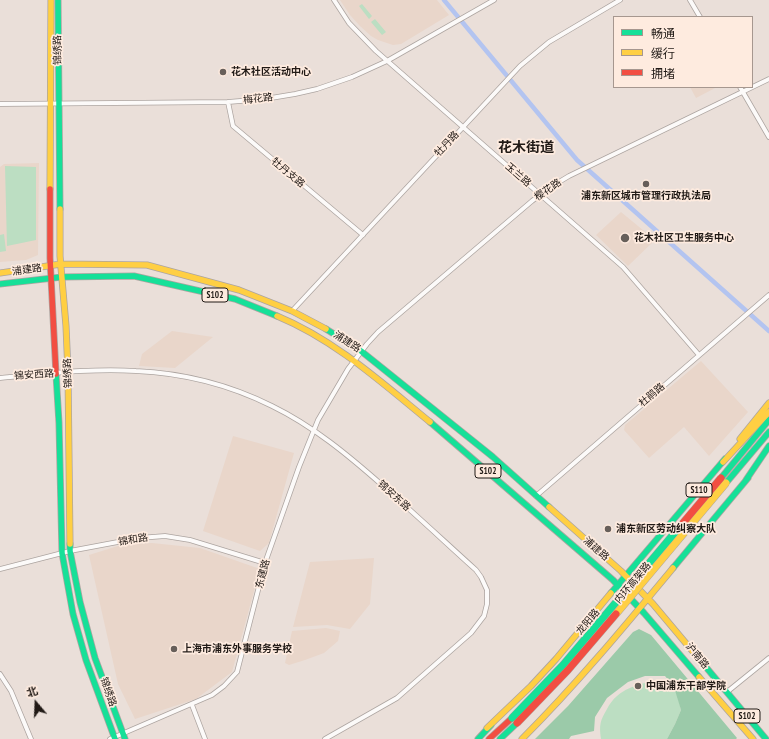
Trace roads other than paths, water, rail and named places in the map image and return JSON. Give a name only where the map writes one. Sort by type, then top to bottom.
[{"type":"main road","name":"锦绣路","points":[[51,0],[50,277],[59,423],[62,553],[73,614],[82,646],[114,739]]},
{"type":"main road","name":"锦绣路","points":[[58,0],[61,264],[68,372],[70,551],[80,602],[91,644],[124,736]]},
{"type":"main road","name":"浦建路","points":[[0,274],[61,264],[147,265],[239,290],[292,311],[317,323],[361,351],[493,457],[626,575]]},
{"type":"main road","name":"浦建路","points":[[0,284],[50,277],[134,276],[235,299],[288,320],[311,332],[354,360],[452,439],[618,585]]},
{"type":"main road","name":"龙阳路","points":[[474,739],[491,725],[544,672],[723,462],[769,403]]},
{"type":"main road","points":[[723,462],[769,412]]},
{"type":"main road","name":"内环高架路","points":[[489,739],[514,721],[568,670],[724,480],[769,420]]},
{"type":"main road","name":"内环高架路","points":[[724,480],[769,432]]},
{"type":"main road","points":[[746,480],[769,446]]},
{"type":"main road","points":[[522,739],[568,692],[640,608],[769,451]]},
{"type":"main road","name":"沪南路","points":[[626,575],[766,739]]},
{"type":"main road","name":"沪南路","points":[[618,585],[640,608],[753,739]]},
{"type":"main road","name":"内环高架路","points":[[500,739],[514,721]]},
{"type":"main road","points":[[478,739],[491,725]]},
{"type":"main road","points":[[124,736],[130,739]]},
{"type":"street","name":"玉兰路","points":[[334,0],[349,23],[368,43],[623,267],[699,355]]},
{"type":"street","name":"梅花路","points":[[0,104],[228,102],[265,99],[317,89],[352,77],[388,61],[494,0]]},
{"type":"street","name":"牡丹路","points":[[292,311],[531,55],[546,44],[620,0]]},
{"type":"street","points":[[690,0],[699,16]]},
{"type":"street","name":"樱花路","points":[[753,87],[769,79]]},
{"type":"street","points":[[741,88],[769,137]]},
{"type":"street","name":"樱花路","points":[[361,351],[378,332],[540,194],[559,182],[596,163],[751,88]]},
{"type":"street","name":"牡丹支路","points":[[228,102],[233,126],[363,235]]},
{"type":"street","name":"杜鹃路","points":[[536,496],[769,295]]},
{"type":"street","name":"东建路","points":[[114,739],[124,736],[212,695],[224,686],[237,672],[265,563],[313,430],[354,360],[361,351]]},
{"type":"street","name":"锦安东路","points":[[68,372],[125,370],[162,373],[192,378],[224,387],[256,399],[287,414],[325,438],[358,464],[476,570],[481,577],[487,590],[487,604],[484,616],[471,633],[397,698],[325,739]]},
{"type":"street","name":"锦安西路","points":[[0,378],[68,372]]},
{"type":"street","name":"锦和路","points":[[0,569],[70,551],[139,538],[165,536],[190,540],[265,563]]},
{"type":"street","points":[[727,692],[769,658]]},
{"type":"street","points":[[0,674],[11,691],[31,739]]},
{"type":"street","points":[[192,705],[205,739]]},
{"type":"waterway","points":[[444,0],[577,160],[769,331]]},
{"type":"place","name":"花木社区活动中心","points":[[223,72]]},
{"type":"place","name":"浦东新区城市管理行政执法局","points":[[646,184]]},
{"type":"place","name":"花木社区卫生服务中心","points":[[625,238]]},
{"type":"place","name":"浦东新区劳动纠察大队","points":[[608,529]]},
{"type":"place","name":"上海市浦东外事服务学校","points":[[174,649]]},
{"type":"place","name":"中国浦东干部学院","points":[[638,686]]},
{"type":"district","name":"花木街道","points":[[526,148]]}]
